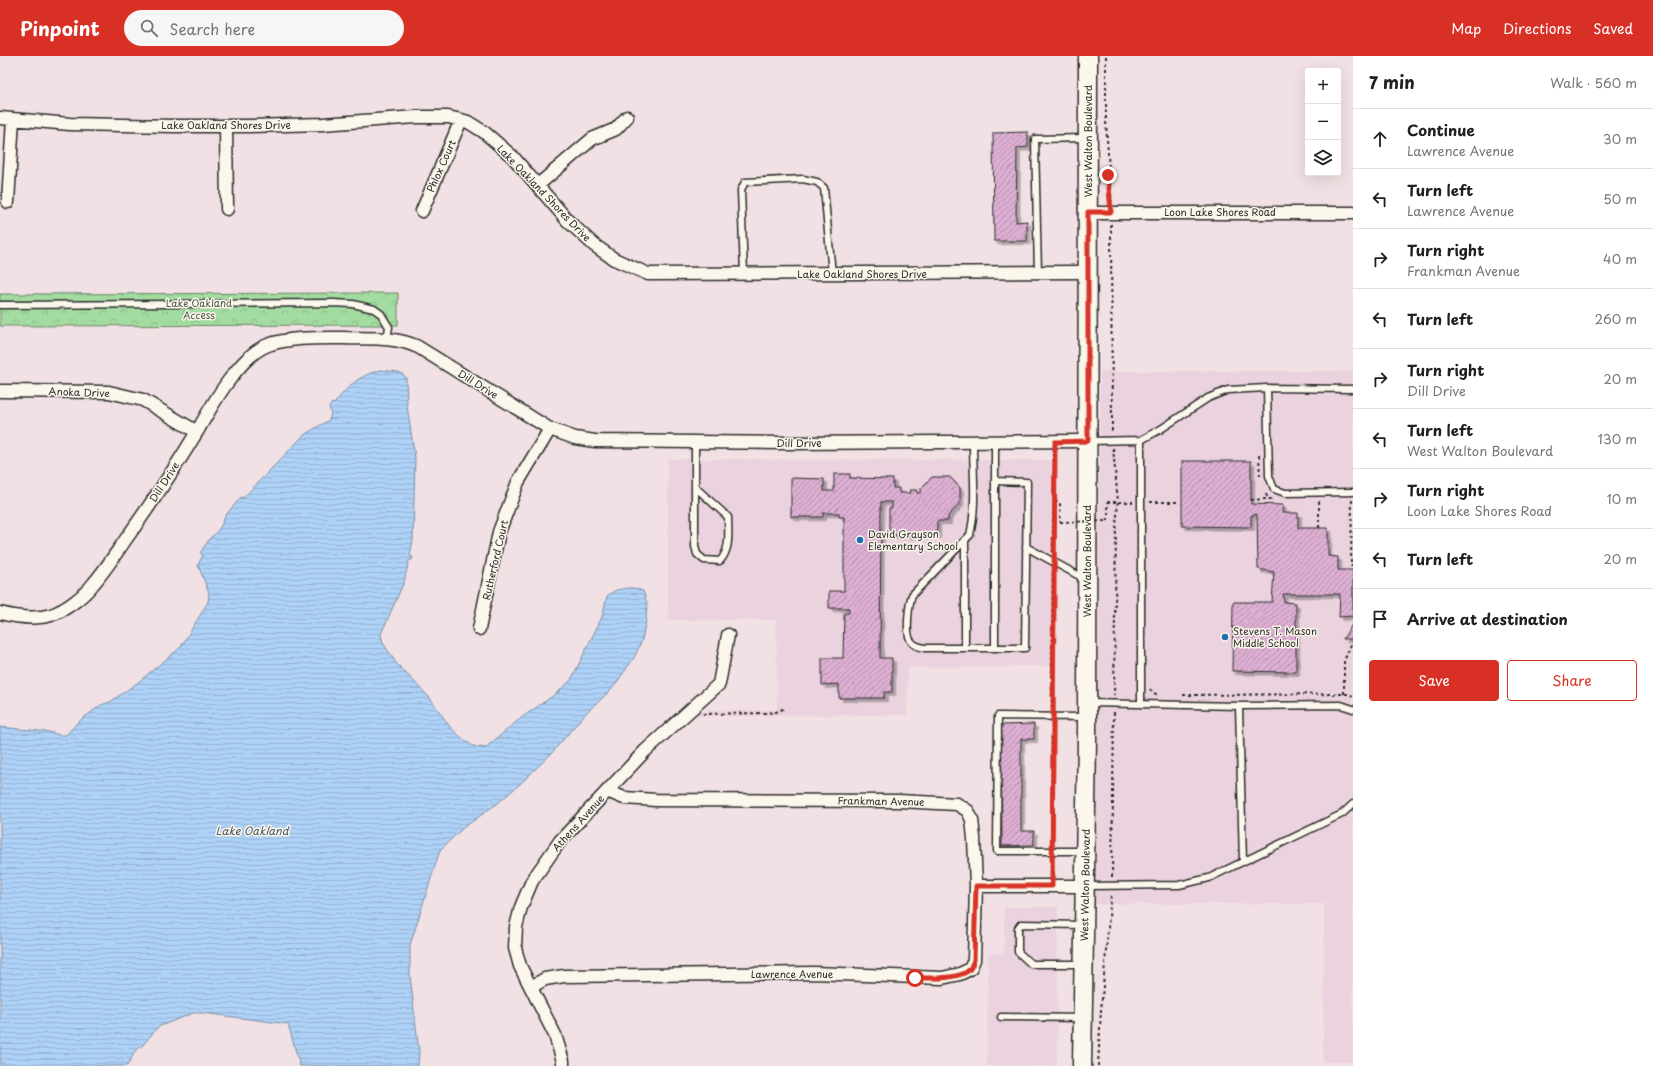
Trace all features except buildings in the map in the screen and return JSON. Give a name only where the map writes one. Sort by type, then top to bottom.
[{"type":"main road","name":"West Walton Boulevard","points":[[1082,1066],[1085,964],[1087,710],[1088,56]]},
{"type":"street","name":"Lake Oakland Shores Drive","points":[[0,118],[70,124],[226,126],[323,124],[416,117],[448,117],[468,122],[484,132],[513,157],[568,221],[594,245],[614,259],[648,274],[1088,272]]},
{"type":"street","points":[[538,185],[592,139],[616,129],[627,117]]},
{"type":"street","points":[[8,202],[13,120]]},
{"type":"street","name":"Phlox Court","points":[[422,211],[461,120]]},
{"type":"street","points":[[226,126],[227,209]]},
{"type":"street","name":"Loon Lake Shores Road","points":[[1088,212],[1353,213]]},
{"type":"street","name":"Dill Drive","points":[[0,613],[16,617],[35,618],[51,615],[65,608],[94,584],[143,515],[197,432],[218,394],[245,361],[268,345],[284,341],[308,339],[387,340],[409,343],[418,347],[550,429],[575,438],[595,441],[695,443],[1088,441]]},
{"type":"street","name":"Anoka Drive","points":[[0,391],[109,392],[143,400],[197,432]]},
{"type":"street","name":"Rutherford Court","points":[[479,629],[499,532],[518,482],[550,429]]},
{"type":"street","name":"Athens Avenue","points":[[563,1066],[563,1061],[555,1035],[520,966],[515,948],[516,927],[520,907],[532,881],[560,841],[606,791],[646,751],[719,684],[728,636]]},
{"type":"street","name":"Frankman Avenue","points":[[606,791],[624,798],[656,800],[899,801],[957,804],[968,811],[972,820],[976,886]]},
{"type":"street","points":[[976,886],[1085,886]]},
{"type":"street","name":"Lawrence Avenue","points":[[531,987],[545,980],[564,976],[814,973],[942,978],[960,974],[970,969],[974,960],[976,886]]},
{"type":"lane","points":[[1038,272],[1035,139],[1088,138]]},
{"type":"lane","points":[[744,274],[741,190],[745,182],[803,179],[817,182],[824,188],[832,274]]},
{"type":"lane","points":[[0,306],[353,304],[374,309],[381,314],[388,327],[387,340]]},
{"type":"lane","points":[[1088,441],[1141,440],[1161,429],[1208,398],[1228,390],[1267,388],[1353,389]]},
{"type":"lane","points":[[1267,388],[1269,476],[1274,489],[1286,493],[1353,492]]},
{"type":"lane","points":[[1141,440],[1141,704]]},
{"type":"lane","points":[[973,442],[972,526],[970,535],[912,595],[910,600],[908,634],[910,641],[917,646],[925,648],[1025,648],[1027,482],[995,481]]},
{"type":"lane","points":[[995,442],[995,648]]},
{"type":"lane","points":[[695,443],[695,487],[695,546],[697,554],[704,560],[720,561],[728,548],[728,517],[695,487]]},
{"type":"lane","points":[[965,541],[965,648]]},
{"type":"lane","points":[[1026,547],[1087,581]]},
{"type":"lane","points":[[1086,851],[997,851],[998,716],[1052,717],[1114,704],[1239,706],[1341,705],[1353,709]]},
{"type":"lane","points":[[1239,706],[1243,862]]},
{"type":"lane","points":[[1085,886],[1178,885],[1209,878],[1342,814],[1353,804]]},
{"type":"lane","points":[[1085,925],[1021,924],[1018,928],[1018,952],[1031,964],[1085,964]]},
{"type":"lane","points":[[1001,1017],[1083,1018]]},
{"type":"path","points":[[1098,1066],[1101,1010],[1112,886],[1116,527],[1118,502],[1112,441],[1111,212],[1106,129],[1106,56]]},
{"type":"path","points":[[1052,886],[1055,442]]},
{"type":"path","points":[[1259,449],[1260,479]]},
{"type":"path","points":[[1265,492],[1268,498]]},
{"type":"path","points":[[1251,500],[1268,498],[1276,500]]},
{"type":"path","points":[[1054,500],[1060,503],[1060,522],[1108,521],[1108,502]]},
{"type":"path","points":[[1312,500],[1320,500],[1319,528]]},
{"type":"path","points":[[1346,500],[1353,500],[1353,566]]},
{"type":"path","points":[[1344,694],[1344,661],[1353,640]]},
{"type":"path","points":[[1149,688],[1153,693],[1158,695],[1166,695]]},
{"type":"path","points":[[1181,695],[1353,695]]},
{"type":"path","points":[[688,712],[702,714],[766,713],[776,712],[785,708]]},
{"type":"shaded area","name":"Stevens T. Mason Middle School","points":[[1100,371],[1353,371],[1353,1062],[1323,1062],[1324,904],[1095,904]]},
{"type":"shaded area","name":"David Grayson Elementary School","points":[[668,459],[1052,460],[1051,666],[908,668],[907,715],[692,716],[696,711],[777,710],[776,620],[668,620]]},
{"type":"shaded area","points":[[1004,907],[1058,907],[1057,1066],[987,1066],[988,953],[1004,954]]},
{"type":"green space","name":"Lake Oakland Access","points":[[398,293],[398,325],[0,326],[0,294]]},
{"type":"water","name":"Lake Oakland","points":[[381,370],[399,372],[406,377],[407,406],[415,458],[413,540],[410,556],[413,557],[412,560],[409,560],[404,582],[381,634],[383,643],[396,663],[430,698],[450,727],[464,740],[473,746],[485,748],[521,718],[557,693],[571,680],[602,617],[607,596],[616,590],[634,588],[643,591],[647,603],[646,620],[642,640],[634,658],[612,689],[585,714],[551,754],[520,784],[498,803],[463,828],[440,850],[410,945],[410,976],[419,1052],[418,1066],[300,1066],[288,1024],[193,1013],[158,1027],[142,1046],[136,1050],[127,1066],[0,1066],[0,727],[66,735],[78,722],[101,705],[110,702],[137,683],[181,647],[208,602],[209,593],[198,565],[203,555],[200,553],[210,538],[221,526],[225,516],[241,497],[243,498],[304,435],[329,420],[331,414],[329,407],[332,403],[334,404],[354,382],[366,375]]},
{"type":"place","name":"David Grayson Elementary School","points":[[860,540]]},
{"type":"place","name":"Stevens T. Mason Middle School","points":[[1225,637]]},
{"type":"route","points":[[915,978],[942,978],[960,974],[970,969],[974,960],[976,886],[1052,886],[1055,442],[1088,441],[1088,212],[1111,212],[1108,175]]}]
